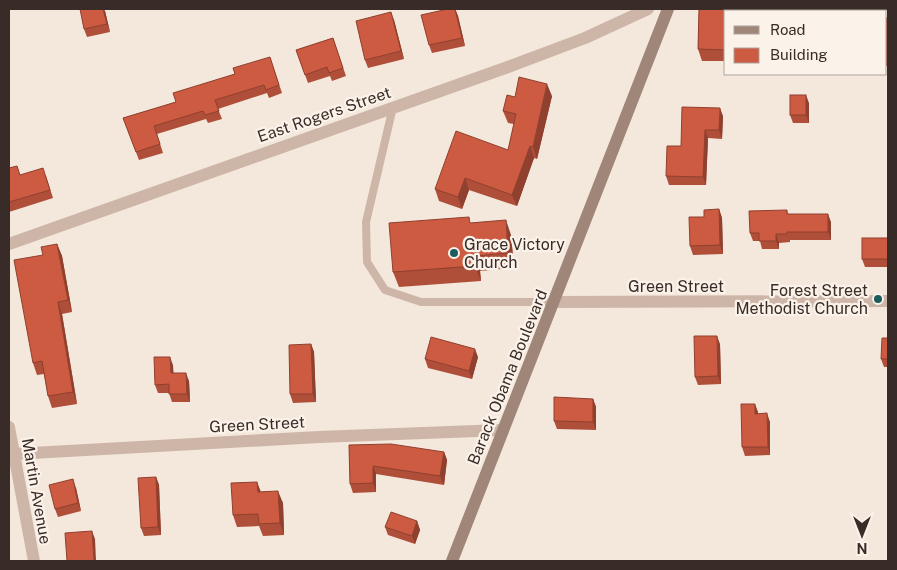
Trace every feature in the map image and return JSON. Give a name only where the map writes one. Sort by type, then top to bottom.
[{"type":"main road","name":"Barack Obama Boulevard","points":[[452,561],[668,9]]},
{"type":"street","name":"East Rogers Street","points":[[9,244],[585,38],[648,9]]},
{"type":"street","name":"Green Street","points":[[554,302],[888,301]]},
{"type":"street","name":"Martin Avenue","points":[[9,427],[34,561]]},
{"type":"street","name":"Green Street","points":[[14,454],[319,437],[502,430]]},
{"type":"lane","points":[[393,107],[366,222],[367,262],[385,290],[421,302],[554,302]]},
{"type":"building","points":[[80,9],[103,9],[107,24],[84,29]]},
{"type":"building","points":[[455,9],[462,38],[429,45],[421,15]]},
{"type":"building","points":[[699,9],[729,9],[724,10],[724,50],[698,49]]},
{"type":"building","points":[[391,12],[401,51],[365,60],[356,21]]},
{"type":"building","points":[[887,18],[888,18],[887,58]]},
{"type":"building","points":[[333,38],[343,68],[329,73],[327,67],[305,75],[296,50]]},
{"type":"building","points":[[270,57],[279,85],[266,90],[264,85],[215,100],[219,111],[205,115],[203,111],[154,126],[160,144],[136,152],[123,118],[176,102],[173,93],[235,74],[233,68]]},
{"type":"building","points":[[519,77],[547,84],[533,147],[530,146],[512,195],[465,178],[458,197],[435,189],[456,131],[508,150],[516,114],[503,111],[507,95],[515,97]]},
{"type":"building","points":[[790,95],[806,95],[806,115],[790,115]]},
{"type":"building","points":[[682,107],[720,108],[719,130],[705,130],[703,177],[666,176],[667,146],[681,146]]},
{"type":"building","points":[[17,166],[20,175],[43,168],[50,190],[9,202],[9,168]]},
{"type":"building","points":[[719,209],[720,245],[690,246],[689,217],[704,217],[704,210]]},
{"type":"building","points":[[787,210],[787,214],[828,214],[828,232],[787,232],[787,234],[776,234],[776,241],[759,241],[759,233],[750,233],[749,211]]},
{"type":"building","name":"Grace Victory Church","points":[[469,217],[470,223],[506,220],[508,253],[475,256],[475,266],[393,272],[389,223]]},
{"type":"building","points":[[862,238],[888,238],[888,259],[862,259]]},
{"type":"building","points":[[57,244],[68,300],[58,302],[73,392],[48,396],[42,361],[33,363],[14,260],[43,255],[41,247]]},
{"type":"building","points":[[694,336],[717,336],[718,376],[695,377]]},
{"type":"building","points":[[431,337],[475,349],[469,371],[425,359]]},
{"type":"building","points":[[882,338],[888,338],[888,359],[881,359]]},
{"type":"building","points":[[311,344],[313,394],[290,394],[289,345]]},
{"type":"building","points":[[154,357],[170,357],[171,373],[186,373],[187,394],[169,394],[169,384],[155,385]]},
{"type":"building","points":[[554,397],[593,399],[593,422],[554,421]]},
{"type":"building","points":[[741,404],[755,404],[755,414],[767,413],[768,447],[742,447]]},
{"type":"building","points":[[391,444],[444,452],[440,476],[373,466],[373,483],[350,484],[349,445]]},
{"type":"building","points":[[156,477],[158,527],[141,528],[138,478]]},
{"type":"building","points":[[73,479],[78,503],[55,509],[49,485]]},
{"type":"building","points":[[257,482],[258,492],[278,491],[280,523],[259,524],[258,514],[233,515],[231,483]]},
{"type":"building","points":[[391,512],[417,521],[412,536],[385,527]]},
{"type":"building","points":[[92,531],[94,561],[67,561],[65,533]]},
{"type":"place","name":"Grace Victory Church","points":[[454,253]]},
{"type":"place","name":"Forest Street Methodist Church","points":[[878,299]]}]
